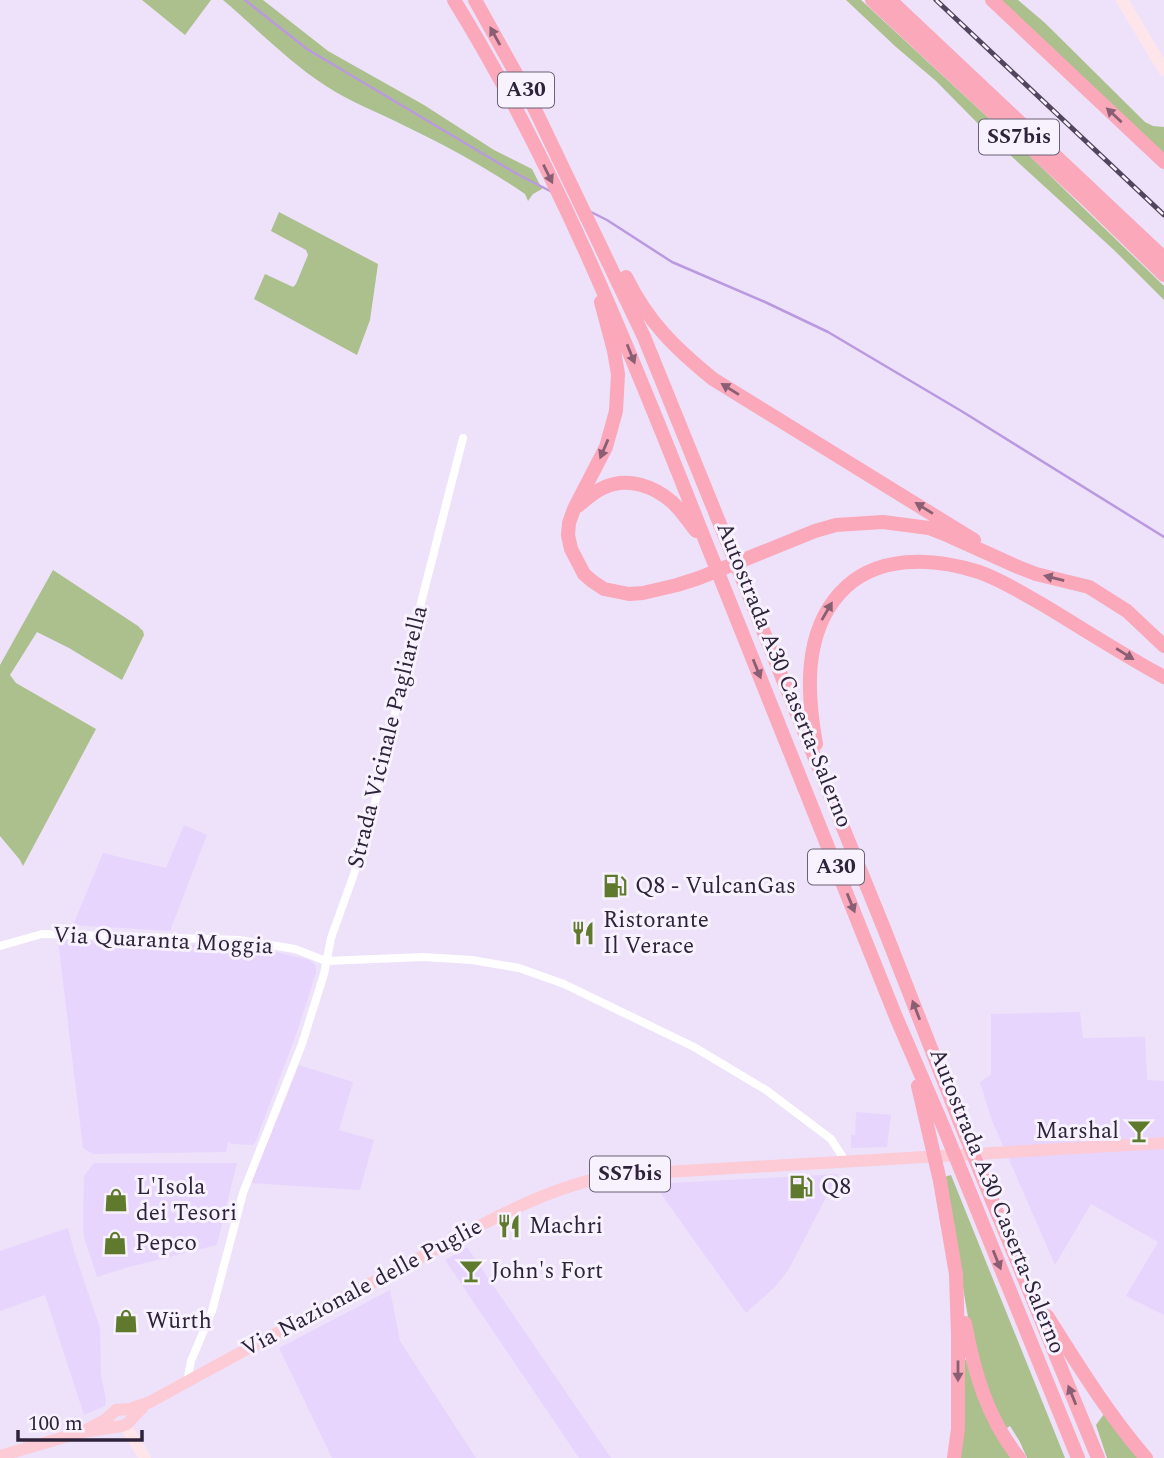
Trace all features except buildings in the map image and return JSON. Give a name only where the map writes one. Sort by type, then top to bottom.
[{"type":"highway","name":"Autostrada A30 Caserta-Salerno","points":[[454,0],[534,145],[626,341],[906,1041],[937,1130],[971,1197],[1078,1458]]},
{"type":"highway","name":"A30","points":[[475,0],[577,185],[607,247]]},
{"type":"highway","name":"SS7bis","points":[[872,0],[1164,275]]},
{"type":"highway","name":"SS7bis","points":[[890,0],[1164,256]]},
{"type":"highway","points":[[992,0],[1164,162]]},
{"type":"highway","name":"Autostrada A30 Caserta-Salerno","points":[[607,247],[1098,1458]]},
{"type":"highway","points":[[607,247],[656,326],[679,351],[705,372],[1001,558]]},
{"type":"highway","points":[[590,263],[618,374],[618,398],[606,447],[569,523],[571,549],[584,574],[592,581],[604,589],[629,594],[643,593],[699,578],[836,525],[883,522],[929,528],[1036,573],[1089,587],[1127,611],[1164,646]]},
{"type":"highway","points":[[574,509],[591,494],[617,483],[649,487],[673,503],[708,547]]},
{"type":"highway","points":[[966,544],[996,566],[1022,593]]},
{"type":"highway","points":[[821,773],[810,710],[814,640],[830,605],[845,587],[881,566],[910,562],[950,564],[981,573],[1022,593],[1164,677]]},
{"type":"highway","points":[[937,1130],[940,1181],[970,1354],[979,1384],[999,1430],[1019,1458]]},
{"type":"highway","points":[[954,1458],[958,1429],[956,1273]]},
{"type":"highway","points":[[1026,1281],[1105,1405],[1146,1458]]},
{"type":"main road","name":"Via Nazionale delle Puglie","points":[[82,1432],[117,1411],[150,1402],[512,1209],[585,1180],[614,1175],[1164,1143]]},
{"type":"main road","name":"Via Nazionale delle Puglie","points":[[0,1456],[82,1432],[124,1425],[150,1402]]},
{"type":"main road","points":[[117,1411],[128,1413],[124,1425]]},
{"type":"street","points":[[1122,0],[1164,70]]},
{"type":"street","name":"Strada Vicinale Pagliarella","points":[[187,1381],[191,1360],[212,1311],[243,1193],[302,1044],[324,974],[331,938],[354,874],[377,795],[407,658],[463,438]]},
{"type":"street","name":"Via Quaranta Moggia","points":[[0,946],[42,934],[239,940],[295,949],[326,961]]},
{"type":"street","points":[[326,961],[424,957],[471,960],[519,968],[564,984],[694,1047],[766,1090],[831,1139],[846,1162]]},
{"type":"street","points":[[124,1425],[145,1458]]},
{"type":"shaded area","points":[[184,825],[207,835],[170,931],[73,925],[103,853],[166,868]]},
{"type":"shaded area","points":[[58,940],[268,950],[310,960],[316,966],[296,1035],[255,1143],[252,1145],[228,1142],[226,1152],[93,1154],[83,1148]]},
{"type":"shaded area","points":[[1080,1012],[1083,1038],[1145,1037],[1147,1080],[1164,1081],[1164,1315],[1126,1296],[1158,1242],[1091,1204],[1055,1265],[991,1118],[980,1082],[991,1075],[991,1014]]},
{"type":"shaded area","points":[[299,1065],[353,1082],[339,1130],[374,1140],[360,1190],[250,1183]]},
{"type":"shaded area","points":[[856,1112],[891,1115],[887,1147],[851,1148],[851,1135],[855,1135]]},
{"type":"shaded area","points":[[94,1163],[237,1163],[217,1245],[97,1277],[83,1228],[84,1176]]},
{"type":"shaded area","points":[[838,1174],[789,1269],[775,1287],[746,1313],[654,1184]]},
{"type":"shaded area","points":[[68,1228],[100,1328],[105,1406],[84,1415],[45,1295],[0,1311],[0,1251]]},
{"type":"shaded area","points":[[467,1247],[611,1458],[579,1458],[445,1260]]},
{"type":"shaded area","points":[[390,1290],[400,1341],[476,1458],[332,1458],[279,1348]]},
{"type":"green space","points":[[142,0],[211,0],[185,35]]},
{"type":"green space","points":[[223,0],[263,0],[328,51],[424,105],[494,150],[532,169],[542,189],[528,201],[525,194],[466,157],[335,92],[299,67]]},
{"type":"green space","points":[[846,0],[861,0],[1036,162],[1164,286],[1164,300],[1114,250],[999,145],[936,81]]},
{"type":"green space","points":[[1000,0],[1018,0],[1045,23],[1145,122],[1164,127],[1164,154]]},
{"type":"green space","points":[[279,212],[378,264],[370,320],[357,355],[254,299],[265,274],[293,287],[308,255],[306,250],[271,231]]},
{"type":"green space","points":[[53,570],[138,626],[144,635],[122,680],[37,632],[10,675],[16,683],[96,729],[23,866],[0,836],[0,665]]},
{"type":"green space","points":[[951,1175],[1065,1458],[1027,1458],[1010,1426],[1004,1430],[974,1352],[944,1177]]},
{"type":"green space","points":[[963,1360],[966,1360],[1014,1458],[955,1458]]},
{"type":"green space","points":[[1104,1414],[1141,1458],[1107,1458],[1096,1425]]},
{"type":"waterway","points":[[245,0],[307,49],[552,192]]},
{"type":"waterway","points":[[589,211],[672,262],[828,332],[1164,537]]},
{"type":"railway","points":[[936,0],[1164,215]]},
{"type":"place","name":"Q8 - VulcanGas","points":[[615,886]]},
{"type":"place","name":"Ristorante Il Verace","points":[[583,933]]},
{"type":"place","name":"Marshal","points":[[1139,1131]]},
{"type":"place","name":"Q8","points":[[801,1187]]},
{"type":"place","name":"L'Isola dei Tesori","points":[[116,1200]]},
{"type":"place","name":"Machri","points":[[509,1226]]},
{"type":"place","name":"Pepco","points":[[115,1243]]},
{"type":"place","name":"John's Fort","points":[[471,1271]]},
{"type":"place","name":"Würth","points":[[126,1321]]}]
